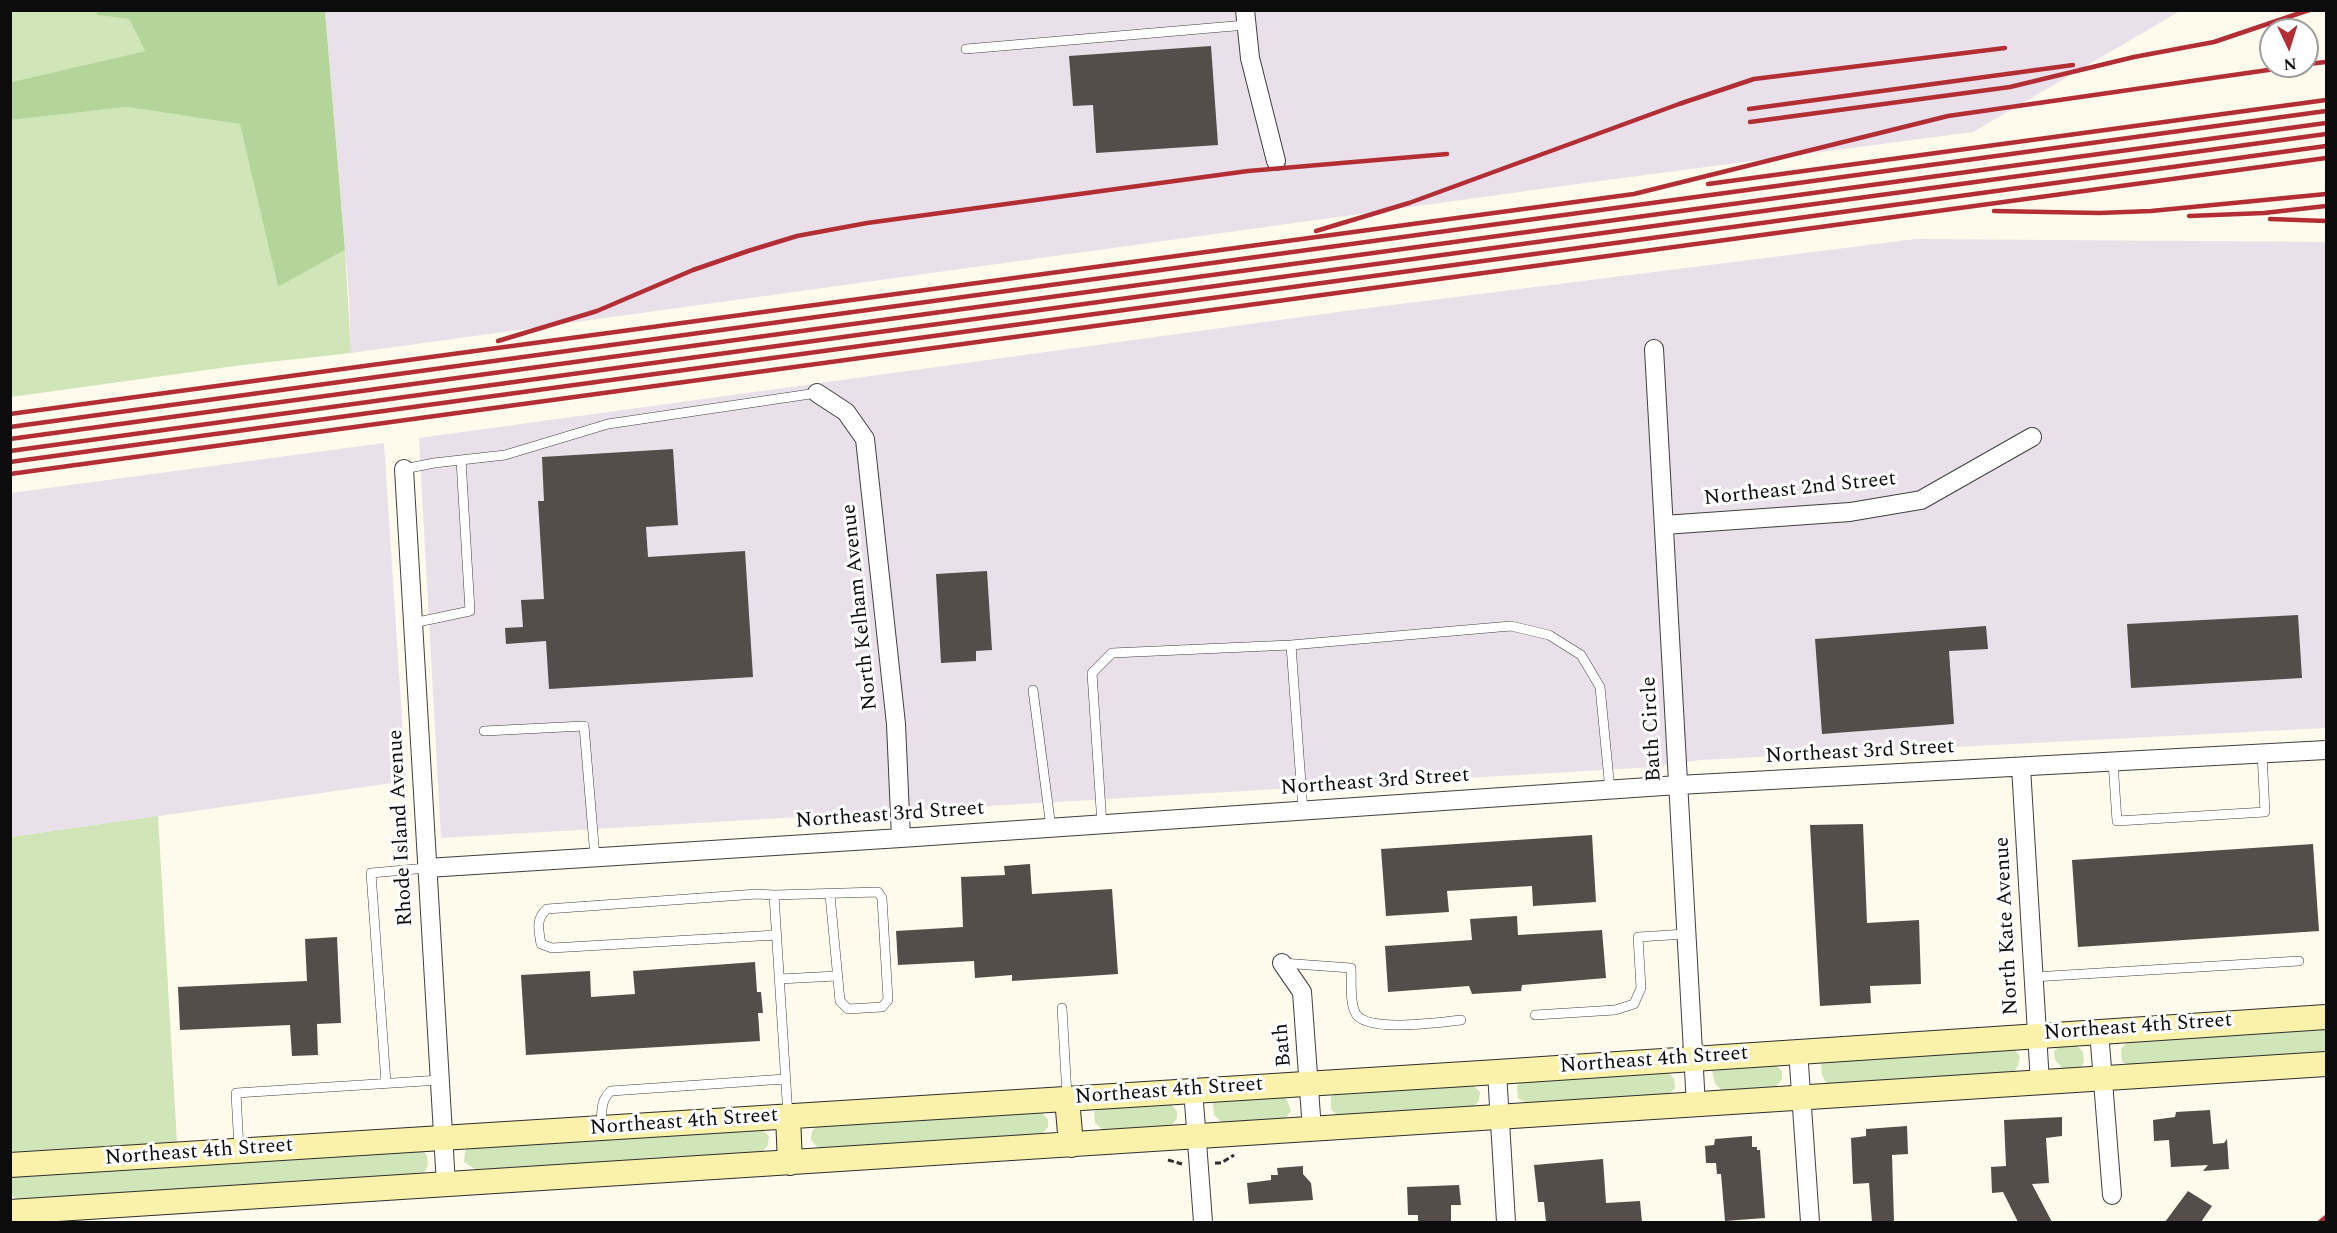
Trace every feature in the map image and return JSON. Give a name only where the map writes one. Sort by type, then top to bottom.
[{"type":"main road","name":"Northeast 4th Street","points":[[10,1165],[1193,1089],[1497,1072],[1798,1050],[2326,1017]]},
{"type":"main road","points":[[10,1212],[2326,1064]]},
{"type":"main road","points":[[1067,1098],[1071,1145]]},
{"type":"main road","points":[[788,1116],[790,1163]]},
{"type":"street","points":[[1245,18],[1250,58],[1276,161]]},
{"type":"street","name":"Bath Circle","points":[[1654,349],[1695,1106]]},
{"type":"street","name":"North Kelham Avenue","points":[[817,393],[846,412],[865,439],[896,724],[901,838]]},
{"type":"street","name":"Northeast 2nd Street","points":[[1664,525],[1850,513],[1921,500],[2032,437]]},
{"type":"street","name":"Rhode Island Avenue","points":[[404,469],[446,1185]]},
{"type":"street","name":"Northeast 3rd Street","points":[[427,867],[1102,825],[1678,785],[2326,750]]},
{"type":"street","name":"North Kate Avenue","points":[[2021,767],[2040,1083]]},
{"type":"street","name":"Bath","points":[[1282,963],[1302,992],[1312,1130]]},
{"type":"street","points":[[2099,1031],[2112,1195]]},
{"type":"street","points":[[1798,1050],[1810,1222]]},
{"type":"street","points":[[1497,1072],[1506,1222]]},
{"type":"street","points":[[1193,1089],[1203,1222]]},
{"type":"lane","points":[[966,49],[1245,18]]},
{"type":"lane","points":[[404,469],[505,455],[608,424],[817,393]]},
{"type":"lane","points":[[413,623],[470,610],[461,460]]},
{"type":"lane","points":[[1102,825],[1092,673],[1112,653],[1291,645],[1511,626],[1549,635],[1581,655],[1600,687],[1610,790]]},
{"type":"lane","points":[[1291,645],[1303,811]]},
{"type":"lane","points":[[1033,690],[1051,828]]},
{"type":"lane","points":[[484,731],[584,726],[595,857]]},
{"type":"lane","points":[[2113,762],[2117,821],[2265,812],[2262,754]]},
{"type":"lane","points":[[386,1083],[371,873],[427,867]]},
{"type":"lane","points":[[776,935],[552,948],[541,944],[538,923],[540,915],[547,909],[757,894],[830,895],[878,892],[882,898],[888,1000],[882,1007],[849,1009],[840,1001],[830,895]]},
{"type":"lane","points":[[774,895],[788,1116]]},
{"type":"lane","points":[[1535,1015],[1615,1010],[1634,1004],[1641,988],[1638,937],[1686,934]]},
{"type":"lane","points":[[2033,977],[2299,961]]},
{"type":"lane","points":[[1282,963],[1351,968],[1354,1010],[1357,1017],[1366,1023],[1380,1026],[1461,1020]]},
{"type":"lane","points":[[779,978],[837,976]]},
{"type":"lane","points":[[1062,1008],[1067,1098]]},
{"type":"lane","points":[[601,1128],[603,1102],[611,1090],[785,1079]]},
{"type":"lane","points":[[240,1151],[236,1093],[440,1080]]},
{"type":"shaded area","points":[[325,11],[2180,11],[1973,132],[1577,184],[351,353],[349,296]]},
{"type":"shaded area","points":[[1916,239],[2326,242],[2326,728],[1700,760],[1654,767],[441,838],[419,438],[1345,311]]},
{"type":"shaded area","points":[[384,443],[406,781],[11,837],[11,493]]},
{"type":"green space","points":[[10,11],[97,11],[98,15],[129,19],[145,51],[11,82]]},
{"type":"green space","points":[[97,11],[325,11],[345,250],[278,287],[240,124],[127,107],[11,120],[11,82],[145,51],[129,19],[97,15]]},
{"type":"green space","points":[[127,107],[241,124],[278,287],[345,250],[351,353],[242,365],[11,397],[10,120]]},
{"type":"green space","points":[[158,816],[177,1142],[11,1152],[11,837]]},
{"type":"green space","points":[[2326,1027],[2326,1054],[2131,1066],[2122,1062],[2121,1049],[2128,1041]]},
{"type":"green space","points":[[2073,1042],[2083,1052],[2084,1062],[2080,1069],[2064,1070],[2055,1060],[2054,1051],[2063,1043]]},
{"type":"green space","points":[[2012,1047],[2020,1056],[2018,1066],[2013,1073],[1827,1085],[1822,1075],[1821,1062]]},
{"type":"green space","points":[[1773,1063],[1782,1071],[1782,1079],[1776,1087],[1724,1092],[1715,1084],[1712,1071],[1719,1066]]},
{"type":"green space","points":[[1666,1069],[1674,1079],[1675,1088],[1669,1095],[1529,1105],[1518,1098],[1517,1086],[1524,1079]]},
{"type":"green space","points":[[1470,1082],[1480,1092],[1479,1101],[1471,1109],[1340,1118],[1331,1109],[1331,1097],[1338,1092]]},
{"type":"green space","points":[[1285,1095],[1291,1111],[1285,1119],[1224,1124],[1214,1115],[1213,1103],[1221,1098]]},
{"type":"green space","points":[[1168,1101],[1177,1111],[1177,1118],[1171,1127],[1105,1131],[1095,1123],[1094,1112],[1100,1106]]},
{"type":"green space","points":[[1038,1109],[1048,1119],[1048,1127],[1041,1135],[818,1148],[811,1140],[812,1131],[819,1124]]},
{"type":"green space","points":[[761,1129],[769,1136],[768,1145],[761,1153],[478,1171],[464,1162],[465,1151],[472,1146]]},
{"type":"green space","points":[[419,1149],[427,1155],[428,1165],[423,1175],[18,1200],[11,1195],[11,1179],[15,1174]]},
{"type":"building","points":[[1211,46],[1218,145],[1096,153],[1093,105],[1073,106],[1069,56]]},
{"type":"building","points":[[673,449],[678,525],[646,527],[648,557],[745,551],[753,677],[549,689],[546,641],[506,644],[505,628],[523,627],[521,600],[544,599],[538,501],[544,501],[542,457]]},
{"type":"building","points":[[987,571],[992,650],[976,651],[976,661],[941,663],[936,574]]},
{"type":"building","points":[[2298,615],[2302,678],[2131,688],[2127,624]]},
{"type":"building","points":[[1986,626],[1988,649],[1949,651],[1954,724],[1822,734],[1815,639]]},
{"type":"building","points":[[1863,824],[1867,923],[1919,920],[1921,984],[1870,986],[1871,1003],[1820,1006],[1810,825]]},
{"type":"building","points":[[1592,835],[1596,902],[1533,906],[1532,886],[1447,891],[1449,912],[1386,916],[1381,849]]},
{"type":"building","points":[[2313,844],[2319,931],[2078,947],[2072,860]]},
{"type":"building","points":[[1030,864],[1032,894],[1112,889],[1118,974],[1012,981],[1012,975],[975,978],[974,961],[898,965],[896,931],[963,927],[961,877],[1005,875],[1004,866]]},
{"type":"building","points":[[1517,916],[1518,935],[1602,930],[1606,978],[1522,985],[1521,991],[1472,994],[1469,986],[1388,992],[1385,946],[1472,940],[1470,919]]},
{"type":"building","points":[[337,937],[341,1023],[317,1024],[318,1055],[292,1056],[290,1025],[180,1030],[178,987],[307,981],[305,939]]},
{"type":"building","points":[[755,962],[757,992],[761,992],[763,1013],[758,1013],[760,1041],[526,1055],[521,975],[590,971],[591,997],[635,994],[633,971]]},
{"type":"building","points":[[2210,1110],[2213,1144],[2224,1143],[2227,1139],[2229,1169],[2203,1171],[2208,1165],[2171,1167],[2169,1140],[2154,1141],[2153,1120],[2175,1117],[2176,1112]]},
{"type":"building","points":[[2062,1117],[2062,1136],[2046,1138],[2049,1183],[2032,1184],[2052,1222],[2018,1222],[2003,1192],[1992,1193],[1991,1167],[2006,1166],[2004,1120]]},
{"type":"building","points":[[1907,1126],[1908,1154],[1892,1155],[1894,1222],[1872,1222],[1869,1183],[1853,1184],[1851,1138],[1866,1136],[1866,1129]]},
{"type":"building","points":[[1752,1136],[1752,1147],[1760,1150],[1765,1218],[1725,1221],[1721,1174],[1717,1174],[1716,1163],[1706,1163],[1705,1146],[1714,1145],[1715,1139]]},
{"type":"building","points":[[1603,1159],[1606,1203],[1640,1201],[1642,1222],[1546,1222],[1544,1202],[1538,1202],[1534,1165]]},
{"type":"building","points":[[1303,1166],[1303,1174],[1311,1183],[1313,1200],[1249,1204],[1247,1183],[1271,1180],[1271,1175],[1278,1175],[1277,1168]]},
{"type":"building","points":[[1459,1185],[1461,1205],[1451,1205],[1451,1222],[1418,1222],[1418,1215],[1408,1215],[1407,1187]]},
{"type":"building","points":[[2188,1191],[2212,1206],[2201,1222],[2165,1222]]},
{"type":"railway","points":[[1750,122],[2010,87],[2134,57],[2214,42],[2309,10]]},
{"type":"railway","points":[[1316,231],[1409,203],[1679,104],[1754,79],[2005,48]]},
{"type":"railway","points":[[2319,63],[2326,62]]},
{"type":"railway","points":[[1749,109],[2073,65]]},
{"type":"railway","points":[[10,414],[1634,194],[1948,116],[2259,71]]},
{"type":"railway","points":[[1708,184],[2326,100]]},
{"type":"railway","points":[[10,427],[2326,111]]},
{"type":"railway","points":[[10,439],[2326,123]]},
{"type":"railway","points":[[10,451],[2326,134]]},
{"type":"railway","points":[[10,462],[2326,146]]},
{"type":"railway","points":[[498,341],[597,311],[693,270],[797,236],[867,223],[1248,171],[1447,154]]},
{"type":"railway","points":[[10,474],[2326,158]]},
{"type":"railway","points":[[1994,211],[2099,213],[2151,211],[2326,194]]},
{"type":"railway","points":[[2189,216],[2264,213],[2326,206]]},
{"type":"railway","points":[[2270,219],[2326,221]]},
{"type":"railway","points":[[2320,1222],[2326,1217]]}]
